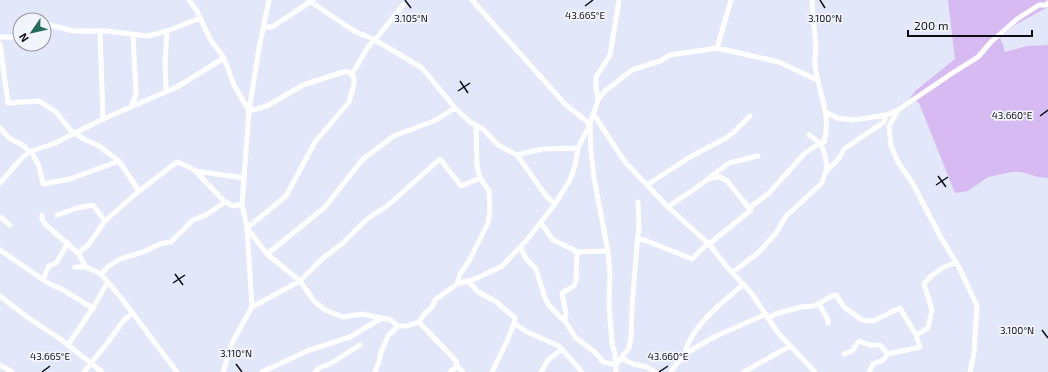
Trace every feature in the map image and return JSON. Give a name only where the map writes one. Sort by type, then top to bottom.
[{"type":"street","points":[[189,0],[198,11],[210,39],[224,58],[234,85],[249,111]]},
{"type":"street","points":[[252,307],[246,228],[242,204],[249,111],[259,48],[269,0]]},
{"type":"street","points":[[472,0],[565,104],[590,124],[594,178],[608,251],[610,274],[609,306],[616,372]]},
{"type":"street","points":[[598,100],[596,77],[610,55],[619,0]]},
{"type":"street","points":[[717,48],[731,0]]},
{"type":"street","points":[[638,239],[647,241],[692,259],[708,243],[751,210],[749,208],[769,193],[805,153],[824,142],[827,133],[826,112],[814,64],[816,49],[812,0]]},
{"type":"street","points":[[264,27],[272,27],[311,1],[354,31],[375,40],[422,68],[470,122],[483,129],[498,145],[517,155],[547,197],[555,204]]},
{"type":"street","points":[[826,112],[837,118],[854,120],[886,115],[898,110],[978,57],[991,42],[1017,19],[1039,5],[1046,5],[1048,3]]},
{"type":"street","points":[[352,74],[368,47],[403,5]]},
{"type":"street","points":[[52,26],[74,31],[100,31],[148,36],[167,31],[200,18]]},
{"type":"street","points":[[100,31],[103,119]]},
{"type":"street","points":[[166,92],[165,62],[167,31]]},
{"type":"street","points":[[131,107],[136,95],[133,35]]},
{"type":"street","points":[[0,37],[12,37]]},
{"type":"street","points":[[0,44],[8,103],[38,101],[56,112],[64,123],[75,133],[98,146],[119,161],[139,191]]},
{"type":"street","points":[[246,228],[267,254],[300,281],[314,301],[325,310],[343,317],[362,314],[380,319],[391,320],[398,326],[407,326],[419,322],[424,314],[432,308],[435,300],[457,284],[468,282],[502,266],[520,247],[555,204],[570,180],[575,166],[578,148],[594,115],[598,100],[605,91],[616,84],[632,70],[654,64],[670,56],[717,48],[779,62],[817,80]]},
{"type":"street","points":[[0,183],[20,160],[30,152],[55,143],[103,119],[177,87],[224,58]]},
{"type":"street","points":[[249,111],[267,106],[303,84],[343,72],[352,74]]},
{"type":"street","points":[[246,228],[286,196],[315,142],[349,102],[354,84],[352,74]]},
{"type":"street","points":[[267,254],[324,208],[363,159],[394,136],[436,120],[456,108]]},
{"type":"street","points":[[898,110],[889,126],[891,146],[898,162],[913,184],[960,269],[978,306],[974,353],[970,372]]},
{"type":"street","points":[[594,115],[617,152],[668,207],[708,243],[727,267],[744,284],[778,333],[815,372]]},
{"type":"street","points":[[733,272],[758,253],[767,244],[780,227],[786,216],[822,183],[826,172],[840,157],[844,149],[884,122],[886,115]]},
{"type":"street","points":[[647,185],[690,157],[726,138],[750,116]]},
{"type":"street","points":[[457,284],[460,274],[485,229],[490,210],[489,191],[480,178],[477,166],[476,126]]},
{"type":"street","points":[[0,128],[9,138],[24,146],[30,152],[39,166],[43,184],[70,179],[119,161]]},
{"type":"street","points":[[809,135],[820,143],[824,152],[826,172]]},
{"type":"street","points":[[517,155],[542,149],[578,148]]},
{"type":"street","points":[[668,207],[730,163],[758,156]]},
{"type":"street","points":[[223,372],[233,341],[252,307],[300,281],[322,259],[343,244],[367,219],[387,206],[440,159],[461,186],[480,178]]},
{"type":"street","points":[[78,253],[88,246],[105,221],[139,191],[177,162],[195,171],[225,202],[233,206],[242,204]]},
{"type":"street","points":[[195,171],[244,178]]},
{"type":"street","points":[[710,178],[720,177],[727,181],[749,208]]},
{"type":"street","points":[[101,274],[109,266],[120,259],[143,252],[160,244],[171,242],[193,220],[206,215],[225,202]]},
{"type":"street","points":[[616,365],[629,348],[631,338],[637,245],[640,228],[638,202]]},
{"type":"street","points":[[57,215],[77,208],[93,205],[105,221]]},
{"type":"street","points":[[42,215],[42,219],[45,224],[78,253],[86,267]]},
{"type":"street","points":[[0,217],[10,225]]},
{"type":"street","points":[[540,223],[553,240],[577,252],[608,251]]},
{"type":"street","points":[[43,279],[49,266],[56,262],[68,243]]},
{"type":"street","points":[[520,247],[530,264],[536,269],[545,298],[549,305],[565,321],[576,338],[596,353],[603,362],[616,365]]},
{"type":"street","points":[[0,250],[48,283],[93,308]]},
{"type":"street","points":[[565,321],[566,314],[562,294],[574,286],[576,281],[577,252]]},
{"type":"street","points":[[916,334],[928,328],[932,310],[924,284],[931,276],[944,267],[956,262]]},
{"type":"street","points":[[75,267],[86,267],[101,274],[154,340],[177,372]]},
{"type":"street","points":[[468,282],[478,292],[495,300],[515,318],[507,341],[492,372]]},
{"type":"street","points":[[68,345],[93,308],[107,283]]},
{"type":"street","points":[[671,372],[677,362],[682,359],[686,348],[698,328],[708,316],[744,284]]},
{"type":"street","points":[[685,354],[714,337],[767,316],[801,307],[814,306],[836,295],[844,307],[862,320],[873,322],[900,308],[916,334],[920,347],[888,354],[883,360],[873,364],[869,372]]},
{"type":"street","points":[[0,296],[27,317],[68,345],[102,372]]},
{"type":"street","points":[[819,304],[828,320],[828,324]]},
{"type":"street","points":[[84,372],[124,320],[132,314]]},
{"type":"street","points":[[262,372],[307,351],[350,336],[380,319]]},
{"type":"street","points":[[419,322],[456,361],[457,366],[463,372]]},
{"type":"street","points":[[514,323],[527,332],[558,346],[582,372]]},
{"type":"street","points":[[375,372],[388,336],[398,326]]},
{"type":"street","points":[[844,354],[852,351],[859,341],[870,345],[880,345],[888,354]]},
{"type":"street","points":[[315,372],[319,368],[330,364],[360,345]]},
{"type":"street","points":[[744,372],[790,346]]},
{"type":"street","points":[[541,372],[548,360],[562,350]]},
{"type":"street","points":[[621,358],[633,364],[647,366],[654,372]]},
{"type":"street","points":[[0,365],[12,372]]},
{"type":"street","points":[[450,372],[457,366]]},
{"type":"shaded area","points":[[948,0],[1048,0],[1048,7],[1015,25],[1000,38],[1005,52],[1027,46],[1048,45],[1048,178],[1021,172],[1012,172],[988,177],[968,191],[955,193],[919,103],[910,98],[915,91],[955,59]]}]
